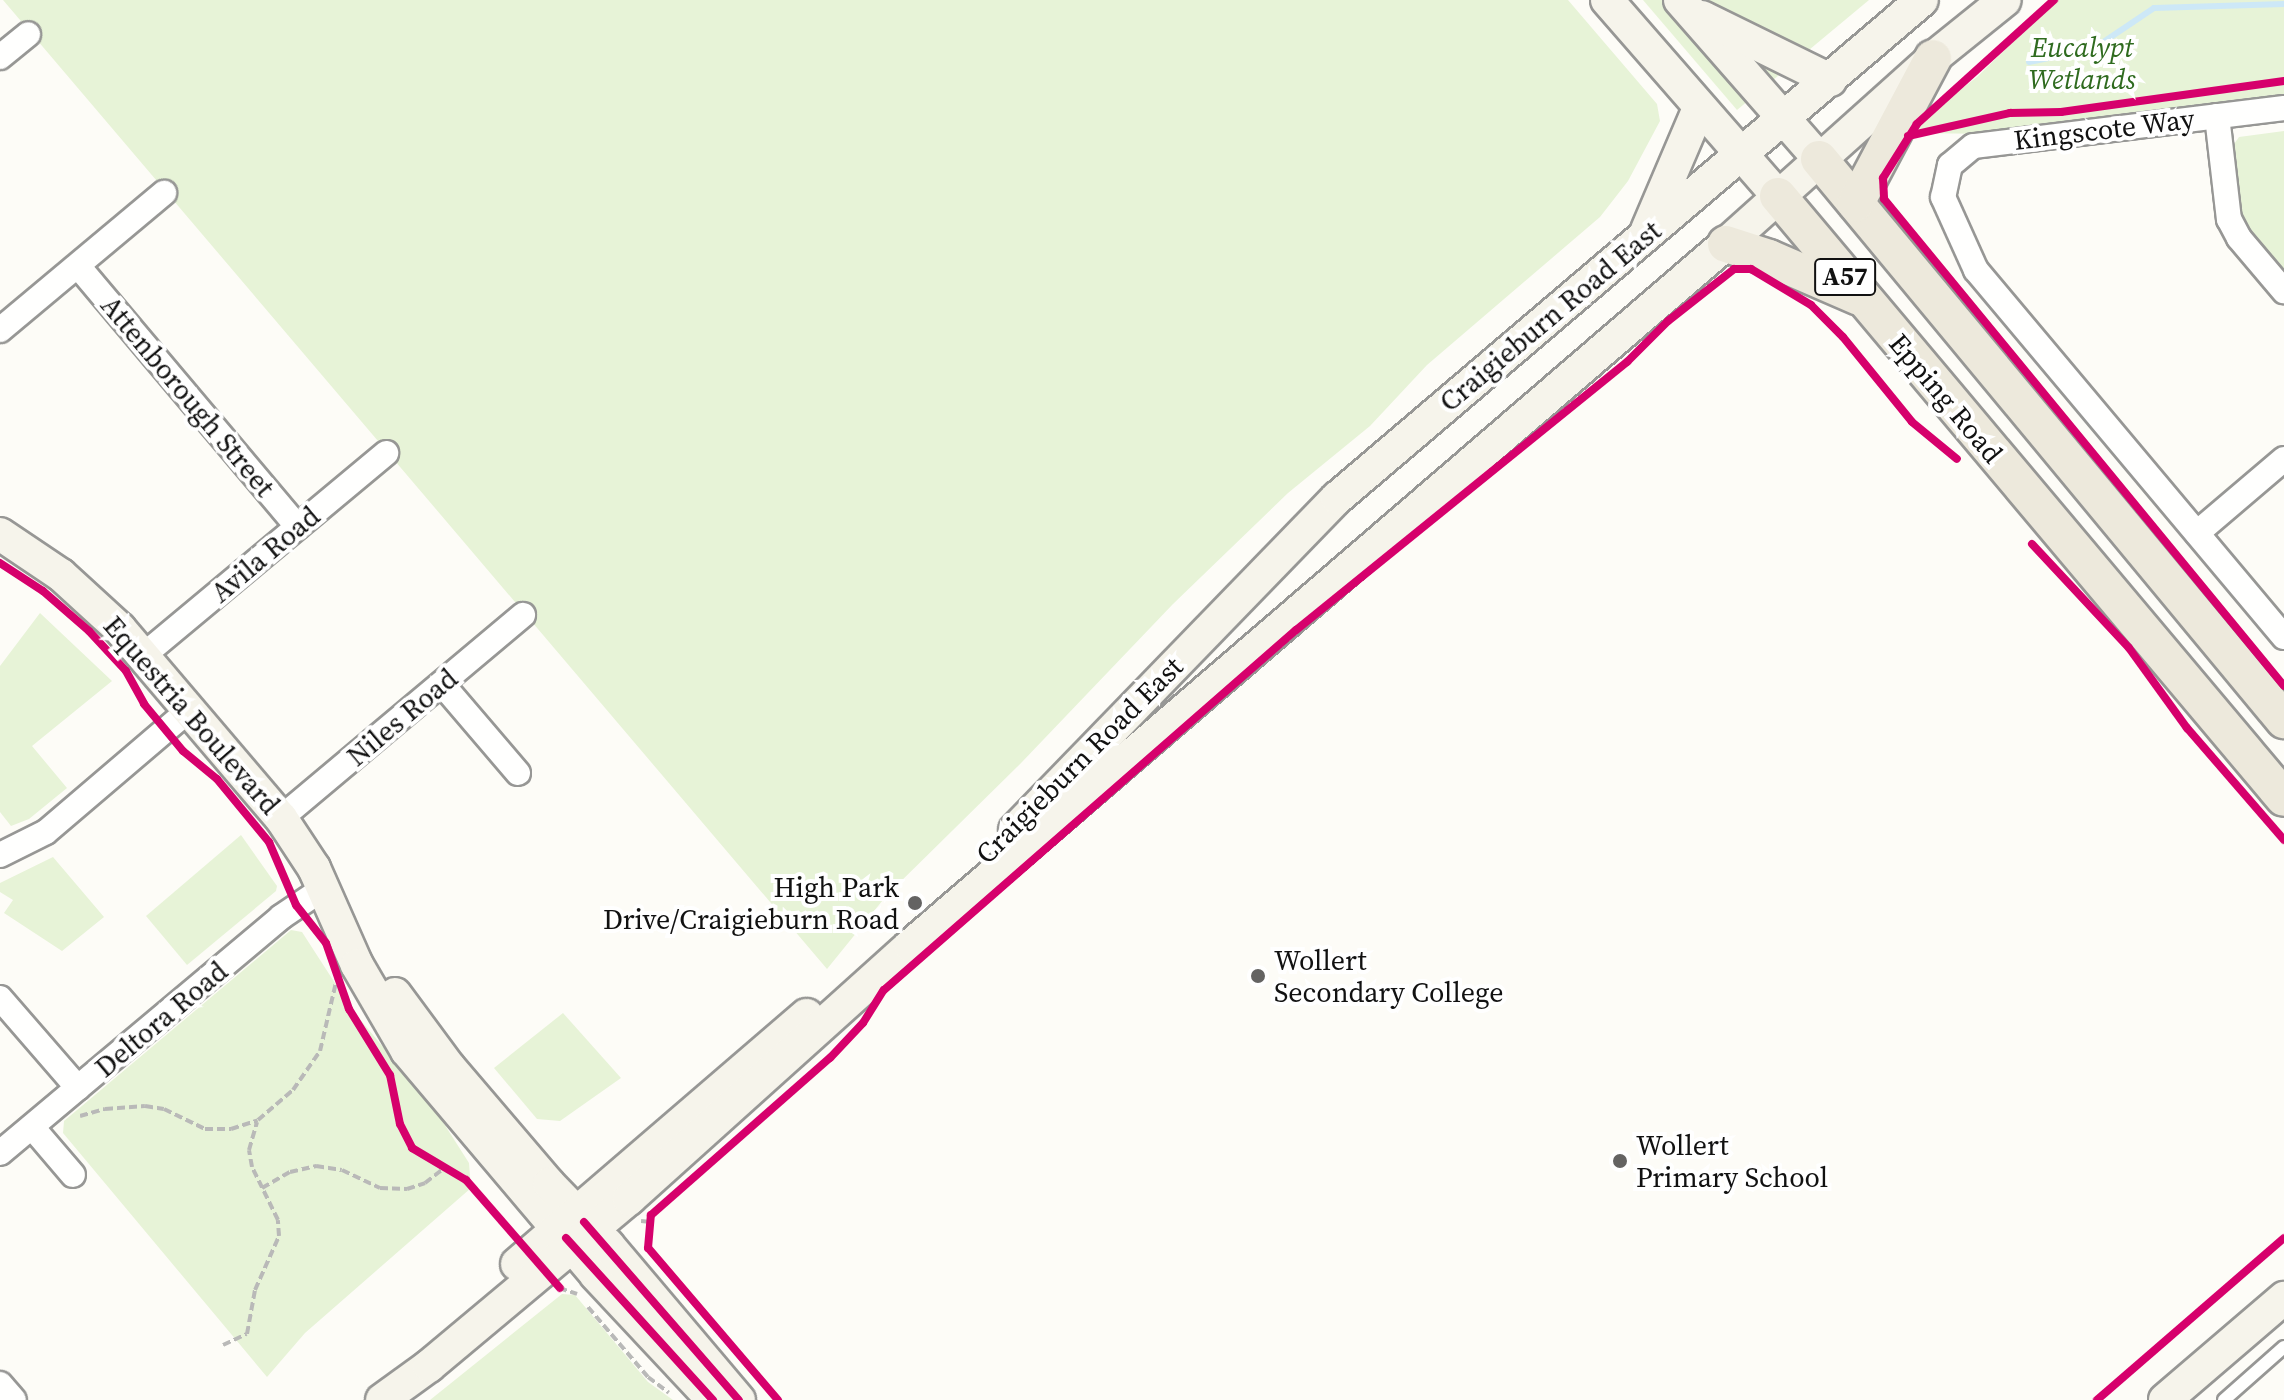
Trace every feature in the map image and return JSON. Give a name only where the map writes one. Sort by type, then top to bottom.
[{"type":"main road","name":"Epping Road","points":[[1607,0],[1778,196],[2284,798]]},
{"type":"main road","name":"Craigieburn Road East","points":[[382,1400],[550,1284],[574,1230],[801,1020],[1028,819],[1337,498],[1922,0]]},
{"type":"main road","name":"Craigieburn Road East","points":[[372,1400],[415,1353],[782,1064],[910,946],[1726,244],[1933,58],[2005,0]]},
{"type":"main road","name":"Epping Road","points":[[1684,5],[1856,203],[2284,720]]},
{"type":"main road","points":[[1684,5],[1830,80]]},
{"type":"main road","points":[[1856,203],[1933,58]]},
{"type":"main road","points":[[1644,237],[1699,108]]},
{"type":"main road","points":[[1726,244],[1769,258],[1861,298]]},
{"type":"main road","name":"Equestria Boulevard","points":[[0,534],[61,575],[145,654],[281,818],[324,888],[357,965],[407,1051],[574,1230]]},
{"type":"main road","points":[[574,1230],[713,1400]]},
{"type":"main road","points":[[574,1230],[739,1400]]},
{"type":"main road","points":[[2165,1400],[2284,1298]]},
{"type":"street","points":[[0,57],[28,34]]},
{"type":"street","name":"Kingscote Way","points":[[2197,533],[1976,270],[1946,208],[1943,183],[1950,165],[1973,146],[2284,108]]},
{"type":"street","points":[[2217,116],[2229,219],[2239,238],[2284,291]]},
{"type":"street","points":[[0,330],[164,193]]},
{"type":"street","name":"Attenborough Street","points":[[78,266],[298,527]]},
{"type":"street","name":"Avila Road","points":[[145,654],[386,453]]},
{"type":"street","points":[[2284,459],[2197,533],[2284,637]]},
{"type":"street","name":"Niles Road","points":[[281,818],[523,615]]},
{"type":"street","points":[[442,684],[518,773]]},
{"type":"street","points":[[0,855],[46,832],[190,709]]},
{"type":"street","name":"Deltora Road","points":[[0,1153],[39,1134],[78,1088],[281,917],[324,888]]},
{"type":"street","points":[[0,998],[78,1088]]},
{"type":"street","points":[[39,1134],[73,1175]]},
{"type":"street","points":[[0,1384],[14,1400]]},
{"type":"lane","points":[[2224,1400],[2284,1347]]},
{"type":"path","points":[[334,964],[344,995]]},
{"type":"path","points":[[39,1134],[74,1118],[124,1107],[164,1109],[205,1129],[231,1129],[258,1120],[293,1090],[320,1051],[338,975]]},
{"type":"path","points":[[223,1345],[247,1334],[255,1290],[279,1236],[278,1220],[262,1188],[249,1150],[258,1120]]},
{"type":"path","points":[[435,1163],[457,1174]]},
{"type":"path","points":[[262,1188],[290,1172],[316,1166],[342,1170],[380,1188],[407,1189],[425,1183],[444,1168]]},
{"type":"path","points":[[650,1235],[651,1215]]},
{"type":"path","points":[[550,1284],[576,1292],[648,1377],[674,1397]]},
{"type":"green space","points":[[3,0],[1568,0],[1657,104],[1660,121],[1628,181],[1600,217],[1427,365],[1370,426],[1288,493],[1173,604],[1022,762],[887,895],[827,969]]},
{"type":"green space","points":[[1643,0],[1869,0],[1737,110]]},
{"type":"green space","name":"Eucalypt Wetlands","points":[[2056,0],[2284,0],[2284,106],[1989,134],[1917,133],[1922,119],[1977,77]]},
{"type":"green space","points":[[2284,131],[2284,272],[2240,220],[2232,147],[2239,137]]},
{"type":"green space","points":[[40,613],[112,681],[32,746],[67,788],[29,819],[11,826],[0,812],[0,666]]},
{"type":"green space","points":[[241,835],[277,886],[276,891],[187,965],[146,916]]},
{"type":"green space","points":[[53,857],[104,917],[62,951],[4,913],[13,900],[0,892],[0,883]]},
{"type":"green space","points":[[291,930],[302,932],[353,1011],[434,1108],[469,1163],[471,1188],[305,1333],[267,1377],[63,1133],[64,1121]]},
{"type":"green space","points":[[563,1013],[621,1078],[560,1121],[537,1119],[494,1068]]},
{"type":"green space","points":[[562,1294],[575,1295],[648,1382],[673,1400],[430,1400]]},
{"type":"waterway","points":[[2029,62],[2093,49],[2154,8],[2284,4]]},
{"type":"cycle path","points":[[2054,0],[1917,124],[1883,178],[1884,199],[2284,686]]},
{"type":"cycle path","points":[[1908,136],[2010,113],[2061,112],[2284,81]]},
{"type":"cycle path","points":[[778,1400],[648,1248],[651,1215],[830,1058],[863,1023],[884,990],[1296,630],[1627,362],[1668,321],[1734,269],[1751,269],[1811,305],[1843,337],[1912,422],[1957,459]]},
{"type":"cycle path","points":[[2032,544],[2129,648],[2187,728],[2284,840]]},
{"type":"cycle path","points":[[0,563],[43,591],[89,631],[126,671],[144,704],[183,751],[217,779],[269,842],[296,905],[326,943],[349,1009],[390,1075],[400,1124],[412,1148],[466,1180],[560,1288]]},
{"type":"cycle path","points":[[584,1222],[739,1400]]},
{"type":"cycle path","points":[[566,1238],[713,1400]]},
{"type":"cycle path","points":[[2097,1400],[2284,1238]]},
{"type":"place","name":"High Park Drive/Craigieburn Road","points":[[915,903]]},
{"type":"place","name":"Wollert Secondary College","points":[[1258,976]]},
{"type":"place","name":"Wollert Primary School","points":[[1620,1161]]}]
